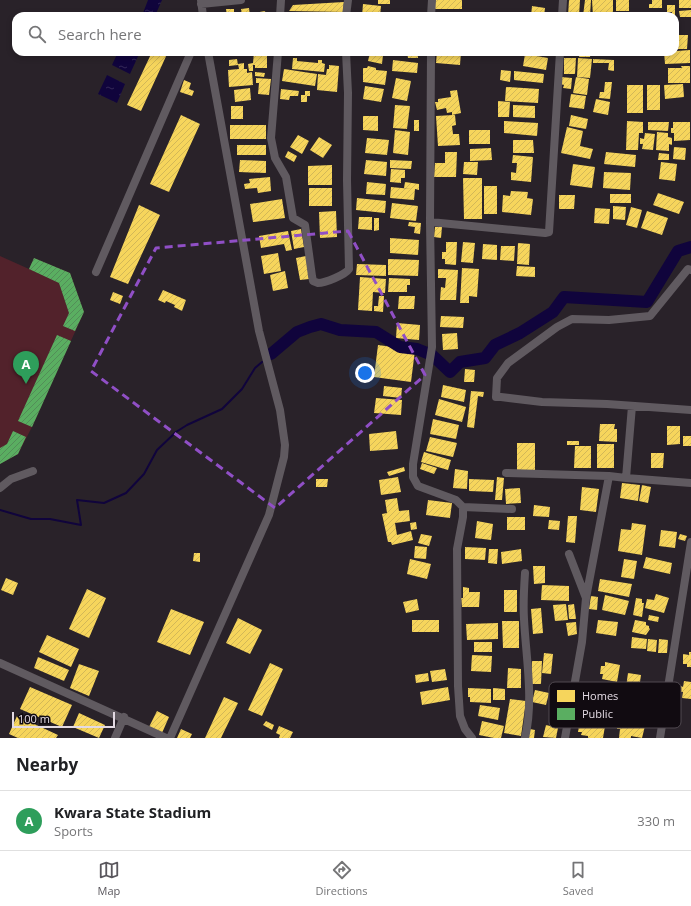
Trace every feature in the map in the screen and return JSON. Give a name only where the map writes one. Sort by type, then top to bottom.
[{"type":"street","points":[[202,12],[201,2],[241,0]]},
{"type":"street","points":[[280,12],[281,0]]},
{"type":"street","points":[[346,12],[348,0]]},
{"type":"street","points":[[432,0],[432,12]]},
{"type":"street","points":[[562,12],[563,0]]},
{"type":"street","points":[[96,272],[189,56]]},
{"type":"street","points":[[170,738],[269,515],[284,456],[285,445],[278,404],[259,331],[209,56]]},
{"type":"street","points":[[278,56],[270,138],[274,158],[286,177],[293,218],[305,225],[313,281],[315,283],[321,283],[347,272],[349,269],[347,180],[348,93],[346,56]]},
{"type":"street","points":[[431,56],[430,222],[432,351],[413,464],[413,477],[418,486],[424,490],[456,500],[463,507],[512,509]]},
{"type":"street","points":[[430,222],[545,233],[549,232],[560,56]]},
{"type":"street","points":[[691,270],[688,270],[650,316],[609,320],[572,319],[558,327],[508,363],[497,378],[496,397],[542,402],[691,410]]},
{"type":"street","points":[[626,478],[632,406]]},
{"type":"street","points":[[0,488],[11,479],[33,471]]},
{"type":"street","points":[[506,473],[609,476],[691,483]]},
{"type":"street","points":[[575,682],[582,642],[586,598],[609,476]]},
{"type":"street","points":[[463,507],[463,517],[457,549],[458,686],[460,716],[465,729],[472,738]]},
{"type":"street","points":[[669,682],[691,542]]},
{"type":"street","points":[[569,554],[586,598]]},
{"type":"street","points":[[525,573],[524,617],[529,700],[525,738]]},
{"type":"street","points":[[0,663],[166,738]]},
{"type":"street","points":[[115,738],[123,718]]},
{"type":"street","points":[[565,738],[567,728]]},
{"type":"street","points":[[660,738],[662,728]]},
{"type":"street","points":[[467,738],[472,738]]},
{"type":"highlighted area","points":[[348,231],[425,375],[275,508],[91,371],[156,248]]},
{"type":"shaded area","points":[[0,256],[29,269],[34,258],[70,273],[84,312],[32,427],[18,454],[0,464]]},
{"type":"water","points":[[148,0],[162,0],[157,12],[143,12]]},
{"type":"water","points":[[116,56],[138,56],[130,74],[112,65]]},
{"type":"water","points":[[107,75],[125,84],[117,103],[98,94]]},
{"type":"building: Homes","points":[[378,0],[390,0],[390,4],[378,4]]},
{"type":"building: Homes","points":[[434,0],[462,0],[462,9],[434,9]]},
{"type":"building: Homes","points":[[569,0],[580,0],[579,12],[568,12]]},
{"type":"building: Homes","points":[[585,0],[591,0],[590,12],[584,12]]},
{"type":"building: Homes","points":[[592,0],[613,0],[613,12],[593,12]]},
{"type":"building: Homes","points":[[616,0],[629,0],[629,11],[616,11]]},
{"type":"building: Homes","points":[[652,0],[662,0],[662,8],[649,8],[649,4],[652,4]]},
{"type":"building: Homes","points":[[679,0],[691,0],[691,8],[679,8]]},
{"type":"building: Homes","points":[[344,2],[343,12],[289,11],[293,5]]},
{"type":"building: Homes","points":[[363,4],[381,6],[380,12],[362,12]]},
{"type":"building: Homes","points":[[667,5],[675,5],[675,12],[667,12]]},
{"type":"building: Homes","points":[[532,6],[545,8],[544,12],[531,12]]},
{"type":"building: Homes","points":[[249,8],[250,12],[241,12],[241,9]]},
{"type":"building: Homes","points":[[226,9],[234,9],[234,12],[226,12]]},
{"type":"building: Homes","points":[[691,10],[691,17],[680,17],[679,11]]},
{"type":"building: Homes","points":[[679,35],[688,35],[687,49],[679,49]]},
{"type":"building: Homes","points":[[690,50],[690,63],[665,64],[664,56],[679,56],[679,51]]},
{"type":"building: Homes","points":[[150,56],[166,56],[141,111],[127,105]]},
{"type":"building: Homes","points":[[254,56],[267,56],[267,68],[255,68],[255,65],[253,65],[253,71],[249,71],[248,64],[253,63]]},
{"type":"building: Homes","points":[[369,56],[383,56],[382,64],[368,61]]},
{"type":"building: Homes","points":[[408,56],[418,56],[418,58],[408,58]]},
{"type":"building: Homes","points":[[437,56],[461,56],[460,65],[436,63]]},
{"type":"building: Homes","points":[[525,56],[548,58],[546,70],[523,66]]},
{"type":"building: Homes","points":[[579,56],[590,56],[590,57]]},
{"type":"building: Homes","points":[[293,58],[297,58],[297,61],[318,63],[318,60],[322,60],[322,63],[325,64],[324,72],[292,69]]},
{"type":"building: Homes","points":[[564,58],[576,58],[575,74],[564,74]]},
{"type":"building: Homes","points":[[578,58],[592,59],[590,78],[577,77]]},
{"type":"building: Homes","points":[[237,59],[238,65],[229,66],[229,60]]},
{"type":"building: Homes","points":[[593,59],[614,60],[614,71],[608,70],[609,63],[593,63]]},
{"type":"building: Homes","points":[[393,60],[418,63],[417,73],[392,71]]},
{"type":"building: Homes","points":[[244,63],[244,69],[247,69],[247,73],[252,72],[253,85],[229,87],[228,70],[239,69],[238,64]]},
{"type":"building: Homes","points":[[329,65],[339,66],[337,92],[317,90],[318,74],[326,75]]},
{"type":"building: Homes","points":[[368,66],[376,68],[376,70],[387,71],[385,85],[363,82],[363,68],[367,68]]},
{"type":"building: Homes","points":[[681,66],[690,66],[690,83],[668,83],[668,68],[682,68]]},
{"type":"building: Homes","points":[[284,69],[317,74],[315,86],[282,81]]},
{"type":"building: Homes","points":[[501,70],[511,71],[510,82],[500,80]]},
{"type":"building: Homes","points":[[514,71],[544,74],[543,83],[514,80]]},
{"type":"building: Homes","points":[[255,72],[265,73],[264,77],[255,76]]},
{"type":"building: Homes","points":[[561,77],[572,78],[571,89],[563,88],[564,85],[560,84]]},
{"type":"building: Homes","points":[[576,77],[589,79],[587,95],[573,93]]},
{"type":"building: Homes","points":[[256,78],[271,79],[269,95],[258,94],[259,83],[256,83]]},
{"type":"building: Homes","points":[[396,78],[411,81],[407,101],[392,98]]},
{"type":"building: Homes","points":[[184,80],[191,83],[189,89],[194,91],[192,96],[180,92]]},
{"type":"building: Homes","points":[[605,82],[612,82],[610,99],[599,98],[600,92],[604,92]]},
{"type":"building: Homes","points":[[683,84],[684,97],[665,99],[664,85]]},
{"type":"building: Homes","points":[[627,85],[643,85],[643,113],[627,113]]},
{"type":"building: Homes","points":[[647,85],[660,85],[660,110],[647,110]]},
{"type":"building: Homes","points":[[365,86],[384,89],[381,102],[363,99]]},
{"type":"building: Homes","points":[[506,87],[539,89],[538,103],[505,101]]},
{"type":"building: Homes","points":[[250,88],[251,100],[235,102],[234,90]]},
{"type":"building: Homes","points":[[281,89],[299,91],[298,96],[290,96],[289,100],[280,99]]},
{"type":"building: Homes","points":[[457,90],[461,113],[452,115],[452,112],[447,113],[446,108],[437,110],[435,102],[438,102],[438,99],[451,97],[450,91]]},
{"type":"building: Homes","points":[[305,91],[310,91],[310,96],[307,96],[307,102],[301,102],[301,95],[305,95]]},
{"type":"building: Homes","points":[[571,94],[586,96],[584,109],[569,107]]},
{"type":"building: Homes","points":[[596,99],[610,102],[608,115],[593,112]]},
{"type":"building: Homes","points":[[498,101],[510,102],[509,117],[498,117]]},
{"type":"building: Homes","points":[[395,105],[410,106],[407,129],[393,128]]},
{"type":"building: Homes","points":[[513,105],[535,106],[535,118],[513,117]]},
{"type":"building: Homes","points":[[231,106],[243,106],[243,119],[231,119]]},
{"type":"building: Homes","points":[[181,115],[200,124],[169,192],[150,184]]},
{"type":"building: Homes","points":[[455,115],[456,125],[452,126],[453,134],[459,134],[460,145],[438,146],[436,116]]},
{"type":"building: Homes","points":[[571,115],[588,119],[586,129],[569,126]]},
{"type":"building: Homes","points":[[363,116],[378,116],[378,131],[363,130]]},
{"type":"building: Homes","points":[[414,120],[419,120],[419,131],[414,131]]},
{"type":"building: Homes","points":[[504,121],[538,123],[537,136],[504,133]]},
{"type":"building: Homes","points":[[627,121],[643,122],[643,133],[639,133],[638,150],[626,150]]},
{"type":"building: Homes","points":[[648,122],[669,122],[668,131],[648,130]]},
{"type":"building: Homes","points":[[673,122],[690,122],[690,140],[674,141],[674,133],[671,133]]},
{"type":"building: Homes","points":[[230,125],[266,125],[266,139],[230,139]]},
{"type":"building: Homes","points":[[567,127],[583,131],[580,146],[593,149],[590,159],[561,153]]},
{"type":"building: Homes","points":[[395,130],[410,132],[408,155],[393,153]]},
{"type":"building: Homes","points":[[469,130],[490,130],[490,144],[469,144]]},
{"type":"building: Homes","points":[[657,132],[668,133],[668,137],[672,138],[672,145],[669,144],[669,151],[656,150]]},
{"type":"building: Homes","points":[[645,133],[655,134],[653,150],[642,149],[643,144],[640,144],[640,138],[644,139]]},
{"type":"building: Homes","points":[[298,135],[309,141],[302,154],[290,147]]},
{"type":"building: Homes","points":[[319,137],[332,145],[323,158],[310,150]]},
{"type":"building: Homes","points":[[367,138],[389,140],[387,155],[365,153]]},
{"type":"building: Homes","points":[[513,140],[533,140],[534,153],[513,153]]},
{"type":"building: Homes","points":[[237,145],[266,145],[266,155],[237,155]]},
{"type":"building: Homes","points":[[674,147],[686,148],[685,160],[673,159]]},
{"type":"building: Homes","points":[[491,148],[492,160],[470,161],[470,149]]},
{"type":"building: Homes","points":[[288,151],[297,156],[294,162],[285,157]]},
{"type":"building: Homes","points":[[445,152],[457,152],[456,177],[434,177],[435,163],[445,163]]},
{"type":"building: Homes","points":[[606,152],[636,155],[635,167],[604,164]]},
{"type":"building: Homes","points":[[659,153],[669,154],[669,160],[658,160]]},
{"type":"building: Homes","points":[[513,155],[533,157],[531,182],[511,180],[511,172],[516,173],[517,163],[512,163]]},
{"type":"building: Homes","points":[[240,160],[266,161],[266,173],[239,172]]},
{"type":"building: Homes","points":[[366,160],[387,162],[386,176],[364,174]]},
{"type":"building: Homes","points":[[390,160],[412,161],[411,169],[390,168]]},
{"type":"building: Homes","points":[[464,162],[478,162],[477,175],[463,174]]},
{"type":"building: Homes","points":[[661,162],[677,164],[675,181],[659,179]]},
{"type":"building: Homes","points":[[573,164],[595,167],[592,188],[570,185]]},
{"type":"building: Homes","points":[[332,165],[332,185],[308,185],[308,166]]},
{"type":"building: Homes","points":[[391,169],[405,170],[405,178],[401,178],[401,183],[390,182]]},
{"type":"building: Homes","points":[[604,172],[631,173],[630,190],[603,188]]},
{"type":"building: Homes","points":[[270,177],[271,191],[258,193],[257,188],[245,189],[244,184],[250,183],[249,179]]},
{"type":"building: Homes","points":[[463,178],[482,178],[482,219],[464,219]]},
{"type":"building: Homes","points":[[367,182],[386,184],[385,195],[366,194]]},
{"type":"building: Homes","points":[[405,182],[419,184],[419,190],[415,189],[414,200],[390,198],[391,187],[412,189],[404,188]]},
{"type":"building: Homes","points":[[484,186],[497,186],[497,214],[484,214]]},
{"type":"building: Homes","points":[[309,188],[332,188],[332,206],[309,206]]},
{"type":"building: Homes","points":[[511,191],[528,192],[527,198],[533,199],[531,215],[502,212],[503,195],[510,196]]},
{"type":"building: Homes","points":[[658,193],[684,202],[679,214],[653,205]]},
{"type":"building: Homes","points":[[610,194],[631,194],[631,203],[610,203]]},
{"type":"building: Homes","points":[[559,195],[575,195],[574,209],[559,209]]},
{"type":"building: Homes","points":[[357,198],[386,201],[385,213],[356,210]]},
{"type":"building: Homes","points":[[282,199],[285,218],[253,222],[250,204]]},
{"type":"building: Homes","points":[[392,203],[418,206],[416,221],[390,218]]},
{"type":"building: Homes","points":[[139,205],[160,215],[128,284],[110,277]]},
{"type":"building: Homes","points":[[613,206],[626,207],[625,220],[613,219]]},
{"type":"building: Homes","points":[[631,207],[642,210],[637,228],[626,225]]},
{"type":"building: Homes","points":[[595,208],[610,209],[609,224],[594,223]]},
{"type":"building: Homes","points":[[336,211],[337,237],[320,238],[319,212]]},
{"type":"building: Homes","points":[[647,211],[668,218],[662,235],[641,228]]},
{"type":"building: Homes","points":[[359,217],[372,217],[372,230],[358,229]]},
{"type":"building: Homes","points":[[374,218],[379,218],[379,230],[374,231]]},
{"type":"building: Homes","points":[[409,222],[421,223],[420,234],[414,233],[415,227],[408,226]]},
{"type":"building: Homes","points":[[435,227],[442,227],[441,238],[434,237]]},
{"type":"building: Homes","points":[[301,229],[304,247],[294,249],[291,231]]},
{"type":"building: Homes","points":[[288,231],[292,250],[286,251],[284,244],[261,248],[259,236]]},
{"type":"building: Homes","points":[[390,238],[419,240],[418,255],[390,253]]},
{"type":"building: Homes","points":[[446,242],[457,242],[456,265],[445,264],[445,259],[442,259],[442,252],[446,252]]},
{"type":"building: Homes","points":[[463,242],[475,243],[473,263],[461,262]]},
{"type":"building: Homes","points":[[518,243],[530,244],[529,265],[517,264]]},
{"type":"building: Homes","points":[[483,244],[497,245],[497,260],[482,259]]},
{"type":"building: Homes","points":[[501,246],[515,246],[514,261],[500,260]]},
{"type":"building: Homes","points":[[278,253],[281,271],[264,274],[261,256]]},
{"type":"building: Homes","points":[[306,256],[309,279],[300,280],[296,258]]},
{"type":"building: Homes","points":[[388,259],[419,260],[418,276],[388,275]]},
{"type":"building: Homes","points":[[357,264],[386,265],[386,276],[356,275]]},
{"type":"building: Homes","points":[[517,266],[535,267],[535,277],[516,276]]},
{"type":"building: Homes","points":[[462,268],[479,269],[477,297],[469,296],[469,303],[460,303]]},
{"type":"building: Homes","points":[[438,269],[458,270],[456,300],[440,300],[441,287],[445,288],[446,278],[438,278]]},
{"type":"building: Homes","points":[[285,271],[288,288],[273,291],[270,275]]},
{"type":"building: Homes","points":[[360,277],[386,279],[385,293],[373,292],[372,311],[358,310]]},
{"type":"building: Homes","points":[[389,278],[410,279],[410,285],[407,285],[407,292],[388,292]]},
{"type":"building: Homes","points":[[163,290],[186,300],[182,311],[174,307],[175,305],[166,301],[165,303],[158,300]]},
{"type":"building: Homes","points":[[113,292],[123,296],[120,304],[110,300]]},
{"type":"building: Homes","points":[[379,296],[384,296],[383,312],[374,311],[374,306],[378,306]]},
{"type":"building: Homes","points":[[399,296],[415,296],[414,309],[398,309]]},
{"type":"building: Homes","points":[[441,316],[464,317],[463,328],[440,327]]},
{"type":"building: Homes","points":[[397,323],[420,325],[419,340],[396,338]]},
{"type":"building: Homes","points":[[457,333],[458,349],[443,350],[442,334]]},
{"type":"building: Homes","points":[[378,345],[415,350],[411,382],[374,377]]},
{"type":"building: Homes","points":[[465,369],[475,370],[474,382],[464,382]]},
{"type":"building: Homes","points":[[443,385],[466,390],[464,402],[441,397]]},
{"type":"building: Homes","points":[[384,386],[402,388],[401,398],[383,396]]},
{"type":"building: Homes","points":[[471,391],[484,392],[483,397],[478,396],[474,428],[467,427]]},
{"type":"building: Homes","points":[[376,398],[402,400],[401,415],[374,413]]},
{"type":"building: Homes","points":[[439,399],[466,407],[462,422],[435,415]]},
{"type":"building: Homes","points":[[433,419],[459,425],[456,439],[430,434]]},
{"type":"building: Homes","points":[[600,424],[615,424],[614,429],[617,429],[617,442],[599,441]]},
{"type":"building: Homes","points":[[667,426],[680,426],[680,444],[667,445]]},
{"type":"building: Homes","points":[[396,431],[398,449],[370,451],[369,434]]},
{"type":"building: Homes","points":[[683,436],[691,436],[691,446],[683,446]]},
{"type":"building: Homes","points":[[430,437],[457,443],[453,457],[426,451]]},
{"type":"building: Homes","points":[[567,441],[579,441],[579,445],[567,445]]},
{"type":"building: Homes","points":[[517,443],[535,443],[535,471],[517,471]]},
{"type":"building: Homes","points":[[597,444],[614,444],[614,468],[597,468]]},
{"type":"building: Homes","points":[[575,446],[591,446],[591,468],[574,468]]},
{"type":"building: Homes","points":[[424,452],[451,460],[448,470],[421,462]]},
{"type":"building: Homes","points":[[651,453],[664,453],[663,468],[651,468]]},
{"type":"building: Homes","points":[[422,463],[437,468],[434,474],[420,469]]},
{"type":"building: Homes","points":[[404,467],[405,471],[389,476],[387,472]]},
{"type":"building: Homes","points":[[455,469],[468,471],[467,489],[453,488]]},
{"type":"building: Homes","points":[[398,477],[401,492],[381,495],[379,480]]},
{"type":"building: Homes","points":[[497,477],[504,478],[502,500],[495,500]]},
{"type":"building: Homes","points":[[316,479],[328,479],[327,487],[316,487]]},
{"type":"building: Homes","points":[[469,479],[494,480],[493,492],[469,491]]},
{"type":"building: Homes","points":[[622,483],[640,485],[638,501],[620,498]]},
{"type":"building: Homes","points":[[642,485],[651,487],[648,503],[639,501]]},
{"type":"building: Homes","points":[[582,487],[599,489],[596,512],[580,510]]},
{"type":"building: Homes","points":[[520,488],[521,503],[506,504],[505,489]]},
{"type":"building: Homes","points":[[397,498],[399,511],[409,510],[410,521],[395,523],[397,535],[411,531],[413,540],[392,545],[391,542],[388,542],[382,514],[387,513],[385,500]]},
{"type":"building: Homes","points":[[428,500],[452,503],[450,518],[426,515]]},
{"type":"building: Homes","points":[[534,505],[550,507],[549,517],[533,516]]},
{"type":"building: Homes","points":[[568,516],[577,516],[575,543],[566,542]]},
{"type":"building: Homes","points":[[507,517],[525,517],[525,530],[507,530]]},
{"type":"building: Homes","points":[[549,520],[560,521],[559,530],[548,529]]},
{"type":"building: Homes","points":[[477,521],[493,524],[491,540],[475,538]]},
{"type":"building: Homes","points":[[416,522],[417,529],[411,530],[410,523]]},
{"type":"building: Homes","points":[[632,523],[646,525],[642,555],[618,551],[621,529],[631,530]]},
{"type":"building: Homes","points":[[661,530],[677,532],[675,548],[659,546]]},
{"type":"building: Homes","points":[[421,534],[432,536],[429,546],[418,543]]},
{"type":"building: Homes","points":[[680,534],[687,536],[685,541],[678,539]]},
{"type":"building: Homes","points":[[415,546],[427,547],[426,559],[414,558]]},
{"type":"building: Homes","points":[[465,547],[486,548],[485,560],[465,559]]},
{"type":"building: Homes","points":[[489,549],[498,549],[497,564],[488,563]]},
{"type":"building: Homes","points":[[521,549],[522,561],[502,564],[501,552]]},
{"type":"building: Homes","points":[[194,553],[200,553],[200,562],[193,561]]},
{"type":"building: Homes","points":[[646,557],[672,563],[670,574],[643,568]]},
{"type":"building: Homes","points":[[410,559],[431,564],[427,579],[407,574]]},
{"type":"building: Homes","points":[[624,559],[637,561],[634,579],[621,577]]},
{"type":"building: Homes","points":[[533,566],[545,566],[545,583],[534,584]]},
{"type":"building: Homes","points":[[6,578],[18,583],[13,595],[1,590]]},
{"type":"building: Homes","points":[[600,579],[632,584],[629,597],[598,591]]},
{"type":"building: Homes","points":[[542,585],[569,586],[569,601],[541,600]]},
{"type":"building: Homes","points":[[463,587],[469,588],[469,592],[480,592],[479,607],[462,607],[461,598],[463,598]]},
{"type":"building: Homes","points":[[87,589],[106,598],[89,638],[69,629]]},
{"type":"building: Homes","points":[[504,590],[517,590],[517,612],[504,612]]},
{"type":"building: Homes","points":[[656,594],[669,598],[664,613],[645,608],[647,599],[654,600]]},
{"type":"building: Homes","points":[[605,595],[629,601],[625,615],[602,610]]},
{"type":"building: Homes","points":[[591,596],[598,597],[597,610],[589,609]]},
{"type":"building: Homes","points":[[636,598],[642,599],[642,603],[644,603],[642,617],[633,615]]},
{"type":"building: Homes","points":[[417,599],[419,610],[406,613],[403,602]]},
{"type":"building: Homes","points":[[566,604],[568,620],[555,621],[553,605]]},
{"type":"building: Homes","points":[[574,604],[576,619],[569,619],[568,605]]},
{"type":"building: Homes","points":[[541,608],[543,633],[533,634],[531,609]]},
{"type":"building: Homes","points":[[171,609],[204,622],[190,655],[157,642]]},
{"type":"building: Homes","points":[[649,615],[659,617],[658,622],[648,620]]},
{"type":"building: Homes","points":[[238,618],[262,630],[250,654],[226,643]]},
{"type":"building: Homes","points":[[412,620],[439,620],[439,632],[412,632]]},
{"type":"building: Homes","points":[[598,620],[618,622],[616,636],[596,633]]},
{"type":"building: Homes","points":[[635,620],[646,622],[646,625],[649,626],[650,629],[646,635],[632,632]]},
{"type":"building: Homes","points":[[502,621],[519,621],[519,648],[503,648]]},
{"type":"building: Homes","points":[[576,622],[577,634],[568,636],[566,623]]},
{"type":"building: Homes","points":[[498,623],[498,639],[467,640],[466,624]]},
{"type":"building: Homes","points":[[47,635],[79,649],[71,667],[39,652]]},
{"type":"building: Homes","points":[[632,637],[647,639],[646,649],[631,648]]},
{"type":"building: Homes","points":[[648,639],[657,640],[656,652],[647,651]]},
{"type":"building: Homes","points":[[659,639],[668,640],[667,653],[658,653]]},
{"type":"building: Homes","points":[[474,642],[492,642],[492,652],[474,652]]},
{"type":"building: Homes","points":[[689,652],[691,652],[691,667],[687,667],[687,664],[683,664],[683,654],[689,655]]},
{"type":"building: Homes","points":[[544,653],[553,654],[551,674],[542,673]]},
{"type":"building: Homes","points":[[472,655],[492,656],[491,672],[471,671]]},
{"type":"building: Homes","points":[[38,657],[69,670],[64,681],[34,668]]},
{"type":"building: Homes","points":[[532,661],[542,661],[541,684],[531,684]]},
{"type":"building: Homes","points":[[605,662],[620,665],[617,682],[602,679],[603,674],[600,674],[601,666],[605,666]]},
{"type":"building: Homes","points":[[270,663],[283,669],[262,716],[248,710]]},
{"type":"building: Homes","points":[[79,664],[99,671],[89,696],[70,688]]},
{"type":"building: Homes","points":[[508,668],[521,669],[521,688],[507,688]]},
{"type":"building: Homes","points":[[445,669],[447,680],[432,682],[430,671]]},
{"type":"building: Homes","points":[[428,673],[429,681],[416,683],[415,675]]},
{"type":"building: Homes","points":[[628,673],[641,675],[640,682],[627,682]]},
{"type":"building: Homes","points":[[684,681],[691,682],[691,699],[682,698],[683,692],[681,692],[681,686],[683,687]]},
{"type":"building: Homes","points":[[30,687],[72,705],[62,727],[20,709]]},
{"type":"building: Homes","points":[[448,687],[450,700],[422,705],[420,692]]},
{"type":"building: Homes","points":[[468,688],[491,689],[491,703],[470,702],[470,697],[468,697]]},
{"type":"building: Homes","points":[[493,688],[505,689],[505,700],[493,700]]},
{"type":"building: Homes","points":[[535,690],[549,693],[546,705],[532,702]]},
{"type":"building: Homes","points":[[224,697],[238,703],[221,738],[205,738]]},
{"type":"building: Homes","points":[[510,699],[526,701],[521,736],[504,733]]},
{"type":"building: Homes","points":[[480,705],[500,708],[498,720],[478,716]]},
{"type":"building: Homes","points":[[157,711],[169,717],[162,733],[149,727]]},
{"type":"building: Homes","points":[[79,713],[105,725],[99,738],[73,727]]},
{"type":"building: Homes","points":[[17,716],[58,735],[56,738],[18,738],[9,734]]},
{"type":"building: Homes","points":[[266,721],[274,725],[272,730],[263,725]]},
{"type":"building: Homes","points":[[482,721],[504,726],[501,738],[479,735]]},
{"type":"building: Homes","points":[[546,725],[549,726],[549,728],[558,728],[556,738],[543,737]]},
{"type":"building: Homes","points":[[279,726],[293,732],[290,738],[279,738],[280,735],[276,733]]},
{"type":"building: Homes","points":[[579,728],[605,728],[603,738],[588,738],[588,736],[581,735],[582,732],[578,732]]},
{"type":"building: Homes","points":[[644,728],[642,738],[631,736],[631,738],[619,738],[620,729],[617,729]]},
{"type":"building: Homes","points":[[181,729],[192,734],[190,738],[177,738]]},
{"type":"building: Homes","points":[[530,729],[535,730],[534,738],[528,738]]},
{"type":"building: Public","points":[[34,258],[70,273],[84,312],[75,331],[63,326],[69,313],[59,283],[29,269]]},
{"type":"building: Public","points":[[57,335],[71,341],[32,427],[18,421]]},
{"type":"building: Public","points":[[13,431],[26,437],[18,454],[0,464],[0,448],[7,444]]},
{"type":"waterway","points":[[271,354],[297,332],[321,324],[340,330],[376,332],[400,347],[417,349],[432,355],[450,372],[460,362],[485,358],[495,345],[520,333],[553,312],[564,297],[647,302],[678,251],[691,247]]},
{"type":"waterway","points":[[0,510],[31,519],[50,519],[81,525],[77,500],[104,503],[126,493],[144,474],[157,450],[176,432],[187,425],[222,409],[242,389],[255,368],[262,362]]},
{"type":"place","name":"Kwara State Stadium","points":[[26,384]]}]
